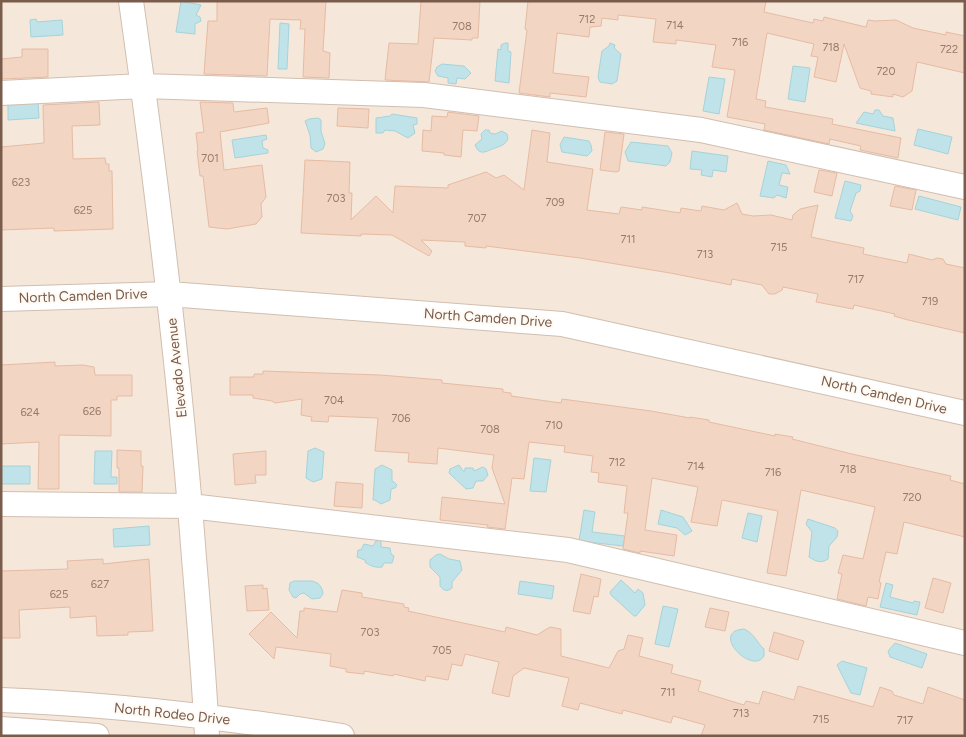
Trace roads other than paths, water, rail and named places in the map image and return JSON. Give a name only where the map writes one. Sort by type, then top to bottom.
[{"type":"street","name":"Elevado Avenue","points":[[131,1],[169,294],[190,506],[207,726]]},
{"type":"street","points":[[1,93],[143,86],[424,95],[701,130],[965,187]]},
{"type":"street","name":"North Camden Drive","points":[[1,299],[169,294],[562,324],[965,413]]},
{"type":"street","points":[[1,504],[190,506],[568,550],[965,644]]},
{"type":"street","name":"North Rodeo Drive","points":[[1,700],[107,707],[207,726],[342,736]]},
{"type":"street","points":[[1,729],[97,736]]},
{"type":"water","points":[[181,1],[201,5],[196,15],[200,17],[201,21],[195,24],[195,34],[176,32]]},
{"type":"water","points":[[36,19],[37,22],[62,20],[63,35],[31,37],[30,20]]},
{"type":"water","points":[[280,23],[289,24],[287,69],[278,69]]},
{"type":"water","points":[[508,43],[508,51],[511,52],[509,83],[495,81],[498,49],[501,50],[501,45]]},
{"type":"water","points":[[610,43],[615,45],[614,48],[621,54],[617,81],[612,84],[600,82],[598,77],[602,51]]},
{"type":"water","points":[[442,64],[464,66],[471,73],[465,79],[457,78],[456,84],[448,83],[448,78],[438,76],[435,71]]},
{"type":"water","points":[[793,66],[810,68],[805,102],[788,99]]},
{"type":"water","points":[[709,77],[725,79],[719,114],[703,111]]},
{"type":"water","points":[[38,103],[39,118],[8,120],[8,104]]},
{"type":"water","points":[[875,110],[879,110],[883,116],[893,118],[895,131],[856,123],[864,112],[873,114]]},
{"type":"water","points":[[392,114],[417,118],[417,124],[413,125],[415,133],[408,138],[395,131],[385,130],[383,133],[376,133],[376,118]]},
{"type":"water","points":[[318,118],[321,120],[321,131],[325,144],[323,149],[316,152],[311,148],[310,135],[305,121]]},
{"type":"water","points":[[918,129],[952,137],[948,154],[914,145]]},
{"type":"water","points":[[485,130],[495,134],[502,131],[507,134],[508,139],[506,143],[486,152],[479,151],[475,145],[482,139],[481,134]]},
{"type":"water","points":[[266,135],[267,139],[262,141],[263,148],[268,150],[268,153],[235,158],[232,140]]},
{"type":"water","points":[[564,137],[589,141],[592,151],[587,156],[562,152],[560,145]]},
{"type":"water","points":[[631,142],[668,146],[672,153],[670,162],[666,166],[628,161],[625,152]]},
{"type":"water","points":[[692,151],[728,156],[726,172],[713,170],[712,177],[701,175],[702,170],[690,169]]},
{"type":"water","points":[[768,161],[786,165],[790,174],[782,173],[779,185],[788,187],[786,198],[777,195],[774,198],[760,196]]},
{"type":"water","points":[[845,181],[861,185],[850,211],[853,216],[851,221],[835,218]]},
{"type":"water","points":[[919,196],[961,207],[958,220],[915,209]]},
{"type":"water","points":[[315,448],[324,452],[322,479],[313,482],[306,478],[308,451]]},
{"type":"water","points":[[95,451],[112,451],[111,477],[117,477],[117,484],[94,484]]},
{"type":"water","points":[[534,458],[551,460],[546,492],[530,491]]},
{"type":"water","points":[[382,465],[392,470],[392,481],[397,485],[391,489],[390,500],[381,504],[373,500],[375,469]]},
{"type":"water","points":[[459,465],[463,471],[465,471],[465,468],[473,468],[474,471],[483,467],[488,475],[483,481],[476,481],[473,488],[466,489],[449,473],[450,469]]},
{"type":"water","points":[[1,466],[30,466],[30,484],[1,484]]},
{"type":"water","points":[[584,510],[595,512],[592,532],[625,536],[623,546],[579,541]]},
{"type":"water","points":[[661,510],[683,517],[692,531],[685,535],[677,528],[658,524]]},
{"type":"water","points":[[748,513],[762,516],[757,542],[742,538]]},
{"type":"water","points":[[808,519],[835,528],[838,531],[837,537],[829,546],[828,559],[825,561],[814,560],[809,557],[812,532],[806,524]]},
{"type":"water","points":[[149,526],[150,545],[114,547],[113,529]]},
{"type":"water","points":[[378,540],[381,541],[381,547],[390,548],[391,554],[394,556],[392,563],[384,563],[382,567],[371,566],[365,560],[357,557],[358,550],[361,550],[364,544],[373,546]]},
{"type":"water","points":[[440,554],[449,559],[460,561],[462,570],[452,582],[452,588],[447,590],[440,586],[440,577],[430,567],[430,560]]},
{"type":"water","points":[[621,580],[635,593],[638,589],[643,593],[645,605],[636,616],[611,595],[610,592]]},
{"type":"water","points":[[294,581],[312,581],[321,587],[323,594],[320,598],[312,599],[304,593],[296,598],[293,597],[289,590],[290,583]]},
{"type":"water","points":[[520,581],[554,586],[552,599],[518,594]]},
{"type":"water","points":[[886,583],[893,585],[890,597],[913,603],[914,601],[920,602],[917,615],[880,607]]},
{"type":"water","points":[[663,606],[678,609],[669,647],[655,644]]},
{"type":"water","points":[[744,629],[764,649],[764,656],[758,661],[743,657],[732,644],[731,637],[734,632]]},
{"type":"water","points":[[895,643],[927,654],[922,668],[890,657],[888,651]]},
{"type":"water","points":[[842,661],[867,668],[860,695],[851,693],[837,665]]}]
